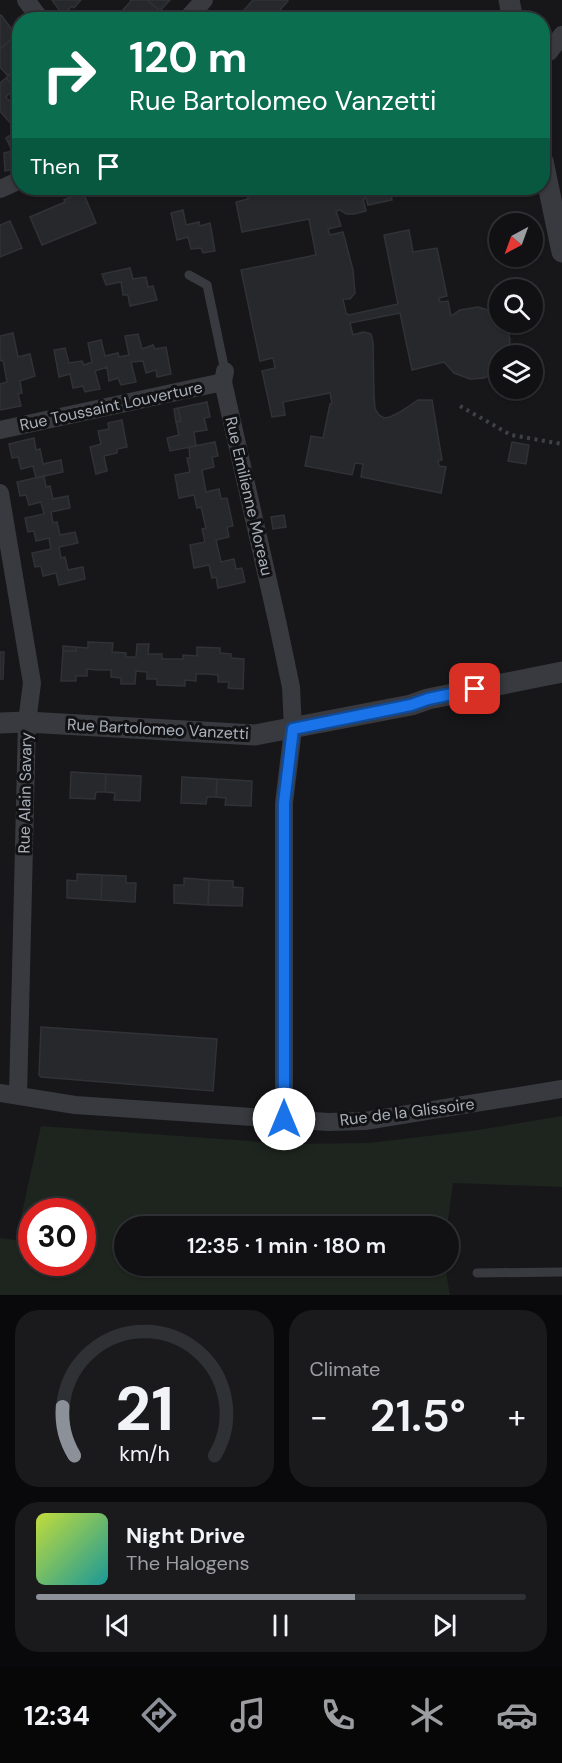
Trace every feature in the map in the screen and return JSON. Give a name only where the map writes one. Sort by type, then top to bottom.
[{"type":"street","points":[[193,12],[204,0]]},
{"type":"street","points":[[550,51],[562,35]]},
{"type":"street","points":[[550,195],[562,252]]},
{"type":"street","name":"Rue Toussaint Louverture","points":[[0,430],[224,377]]},
{"type":"street","name":"Rue Emilienne Moreau","points":[[224,377],[291,687],[293,729],[284,803],[284,1119]]},
{"type":"street","name":"Rue Alain Savary","points":[[1,501],[32,683],[27,722],[18,1096]]},
{"type":"street","name":"Rue Bartolomeo Vanzetti","points":[[0,723],[27,722],[255,735],[411,705],[428,699],[562,672]]},
{"type":"street","name":"Rue de la Glissoire","points":[[0,1093],[75,1105],[328,1122],[364,1121],[562,1089]]},
{"type":"lane","name":"Rue Emilienne Moreau","points":[[189,275],[207,285],[224,377]]},
{"type":"lane","points":[[477,1273],[562,1272]]},
{"type":"path","points":[[460,406],[511,435],[562,444]]},
{"type":"shaded area","points":[[562,1116],[562,1187],[453,1183],[448,1216],[114,1216],[114,1276],[447,1276],[450,1295],[0,1295],[0,1238],[16,1240],[18,1231],[18,1276],[96,1276],[96,1198],[25,1198],[41,1126],[289,1144],[369,1143],[478,1130]]},
{"type":"building","points":[[52,0],[81,0],[74,8],[72,6],[66,12],[61,12]]},
{"type":"building","points":[[147,0],[160,11],[121,12],[131,1]]},
{"type":"building","points":[[147,0],[170,0],[160,11]]},
{"type":"building","points":[[253,0],[288,1],[278,12],[242,12]]},
{"type":"building","points":[[0,16],[12,30],[12,38],[0,49]]},
{"type":"building","points":[[12,39],[12,72],[8,76],[0,67],[0,49]]},
{"type":"building","points":[[12,71],[12,85],[6,78]]},
{"type":"building","points":[[6,78],[12,85],[12,91],[6,97],[12,103],[12,125],[0,111],[0,83]]},
{"type":"building","points":[[12,134],[12,140],[8,142],[6,138]]},
{"type":"building","points":[[12,151],[12,169],[5,171],[4,153]]},
{"type":"building","points":[[76,195],[84,195],[96,223],[42,245],[30,217],[65,202],[64,200]]},
{"type":"building","points":[[247,195],[391,195],[392,200],[368,205],[366,198],[363,199],[366,211],[346,214],[340,210],[336,211],[341,226],[328,229],[330,235],[343,232],[353,270],[355,293],[350,299],[343,299],[346,313],[349,315],[398,304],[384,235],[409,230],[413,252],[437,248],[447,296],[439,298],[440,302],[448,301],[451,316],[460,310],[478,307],[489,310],[489,333],[508,333],[509,345],[489,345],[489,376],[470,379],[454,373],[444,362],[412,370],[400,313],[350,323],[353,335],[363,332],[371,334],[375,409],[379,415],[384,418],[390,417],[418,400],[432,400],[442,460],[438,461],[439,466],[446,467],[441,493],[361,477],[363,464],[355,463],[352,475],[305,466],[311,436],[323,438],[332,403],[330,393],[283,402],[285,415],[272,417],[262,371],[275,368],[273,358],[260,361],[241,270],[316,255],[309,219],[242,232],[236,202],[248,199]]},
{"type":"building","points":[[183,210],[186,225],[199,222],[200,226],[210,223],[215,251],[203,253],[201,248],[191,249],[188,237],[177,240],[171,213]]},
{"type":"building","points":[[10,221],[22,248],[0,257],[0,225]]},
{"type":"building","points":[[130,268],[133,279],[146,277],[148,287],[153,286],[157,300],[130,306],[128,295],[123,295],[121,282],[106,285],[102,274]]},
{"type":"building","points":[[13,333],[18,357],[30,354],[35,376],[20,381],[22,393],[18,394],[21,406],[0,410],[0,384],[7,382],[3,360],[0,361],[0,336]]},
{"type":"building","points":[[138,334],[142,349],[153,345],[155,349],[166,347],[171,374],[157,377],[156,370],[146,373],[143,361],[131,362],[136,382],[121,385],[118,378],[109,381],[107,367],[95,371],[100,389],[85,392],[83,386],[73,388],[70,374],[59,377],[54,350],[65,348],[69,363],[82,361],[84,365],[92,362],[88,343],[101,340],[105,356],[118,353],[119,357],[129,355],[125,336]]},
{"type":"building","points":[[207,402],[210,417],[204,418],[207,430],[194,432],[196,446],[170,451],[167,438],[179,435],[176,422],[181,421],[178,408]]},
{"type":"building","points":[[178,408],[181,421],[176,422],[174,409]]},
{"type":"building","points":[[122,420],[127,447],[117,449],[117,453],[104,456],[107,471],[96,474],[90,447],[101,444],[98,431],[109,429],[108,423]]},
{"type":"building","points":[[34,438],[36,450],[40,449],[43,464],[61,460],[63,472],[36,478],[33,466],[21,469],[18,457],[12,458],[9,444]]},
{"type":"building","points":[[215,442],[218,456],[212,457],[214,467],[202,470],[206,492],[219,489],[221,499],[227,498],[233,526],[227,527],[229,537],[216,540],[221,562],[234,559],[236,569],[242,568],[245,582],[218,588],[216,577],[212,578],[209,565],[194,568],[190,545],[205,542],[202,529],[206,528],[201,507],[197,508],[194,495],[179,498],[175,475],[190,472],[187,458],[190,458],[189,447]]},
{"type":"building","points":[[512,442],[529,445],[526,464],[508,461]]},
{"type":"building","points":[[44,476],[46,487],[50,486],[53,499],[68,496],[70,508],[51,512],[53,523],[57,522],[60,535],[75,532],[78,543],[59,547],[61,558],[65,557],[68,570],[83,567],[85,579],[59,585],[56,573],[43,576],[41,566],[35,567],[32,553],[51,549],[49,538],[36,541],[34,531],[28,532],[25,518],[44,514],[41,502],[29,505],[26,495],[20,496],[17,482]]},
{"type":"building","points":[[284,515],[286,527],[273,529],[271,517]]},
{"type":"building","points":[[88,642],[113,643],[112,652],[126,653],[126,657],[136,657],[137,644],[149,644],[148,654],[162,654],[162,659],[183,659],[183,655],[197,656],[197,647],[220,648],[220,653],[231,654],[231,658],[244,659],[243,689],[228,688],[229,682],[218,682],[218,675],[207,674],[196,674],[196,681],[185,680],[185,686],[157,685],[157,679],[147,679],[147,672],[136,671],[135,684],[121,684],[121,678],[111,677],[111,670],[87,669],[87,676],[76,676],[76,681],[61,681],[63,651],[76,651],[76,647],[88,648]]},
{"type":"building","points":[[63,646],[76,647],[76,651],[63,651]]},
{"type":"building","points":[[0,652],[4,652],[3,679],[0,679]]},
{"type":"building","points":[[71,772],[106,774],[105,792],[96,792],[95,799],[70,798]]},
{"type":"building","points":[[106,774],[141,776],[140,801],[114,800],[115,793],[105,792]]},
{"type":"building","points":[[182,777],[217,779],[216,797],[207,797],[206,804],[181,803]]},
{"type":"building","points":[[217,779],[252,781],[251,806],[225,805],[226,798],[216,797]]},
{"type":"building","points":[[77,874],[102,875],[101,900],[67,898],[67,880],[77,881]]},
{"type":"building","points":[[102,875],[126,876],[126,883],[136,883],[135,902],[101,900]]},
{"type":"building","points":[[184,878],[209,880],[208,905],[174,903],[174,885],[184,885]]},
{"type":"building","points":[[209,880],[233,881],[233,887],[243,888],[242,906],[208,905]]},
{"type":"building","points":[[41,1027],[217,1039],[213,1091],[41,1077],[39,1075]]},
{"type":"route","points":[[284,1119],[284,803],[293,729],[411,705],[475,689]]}]
